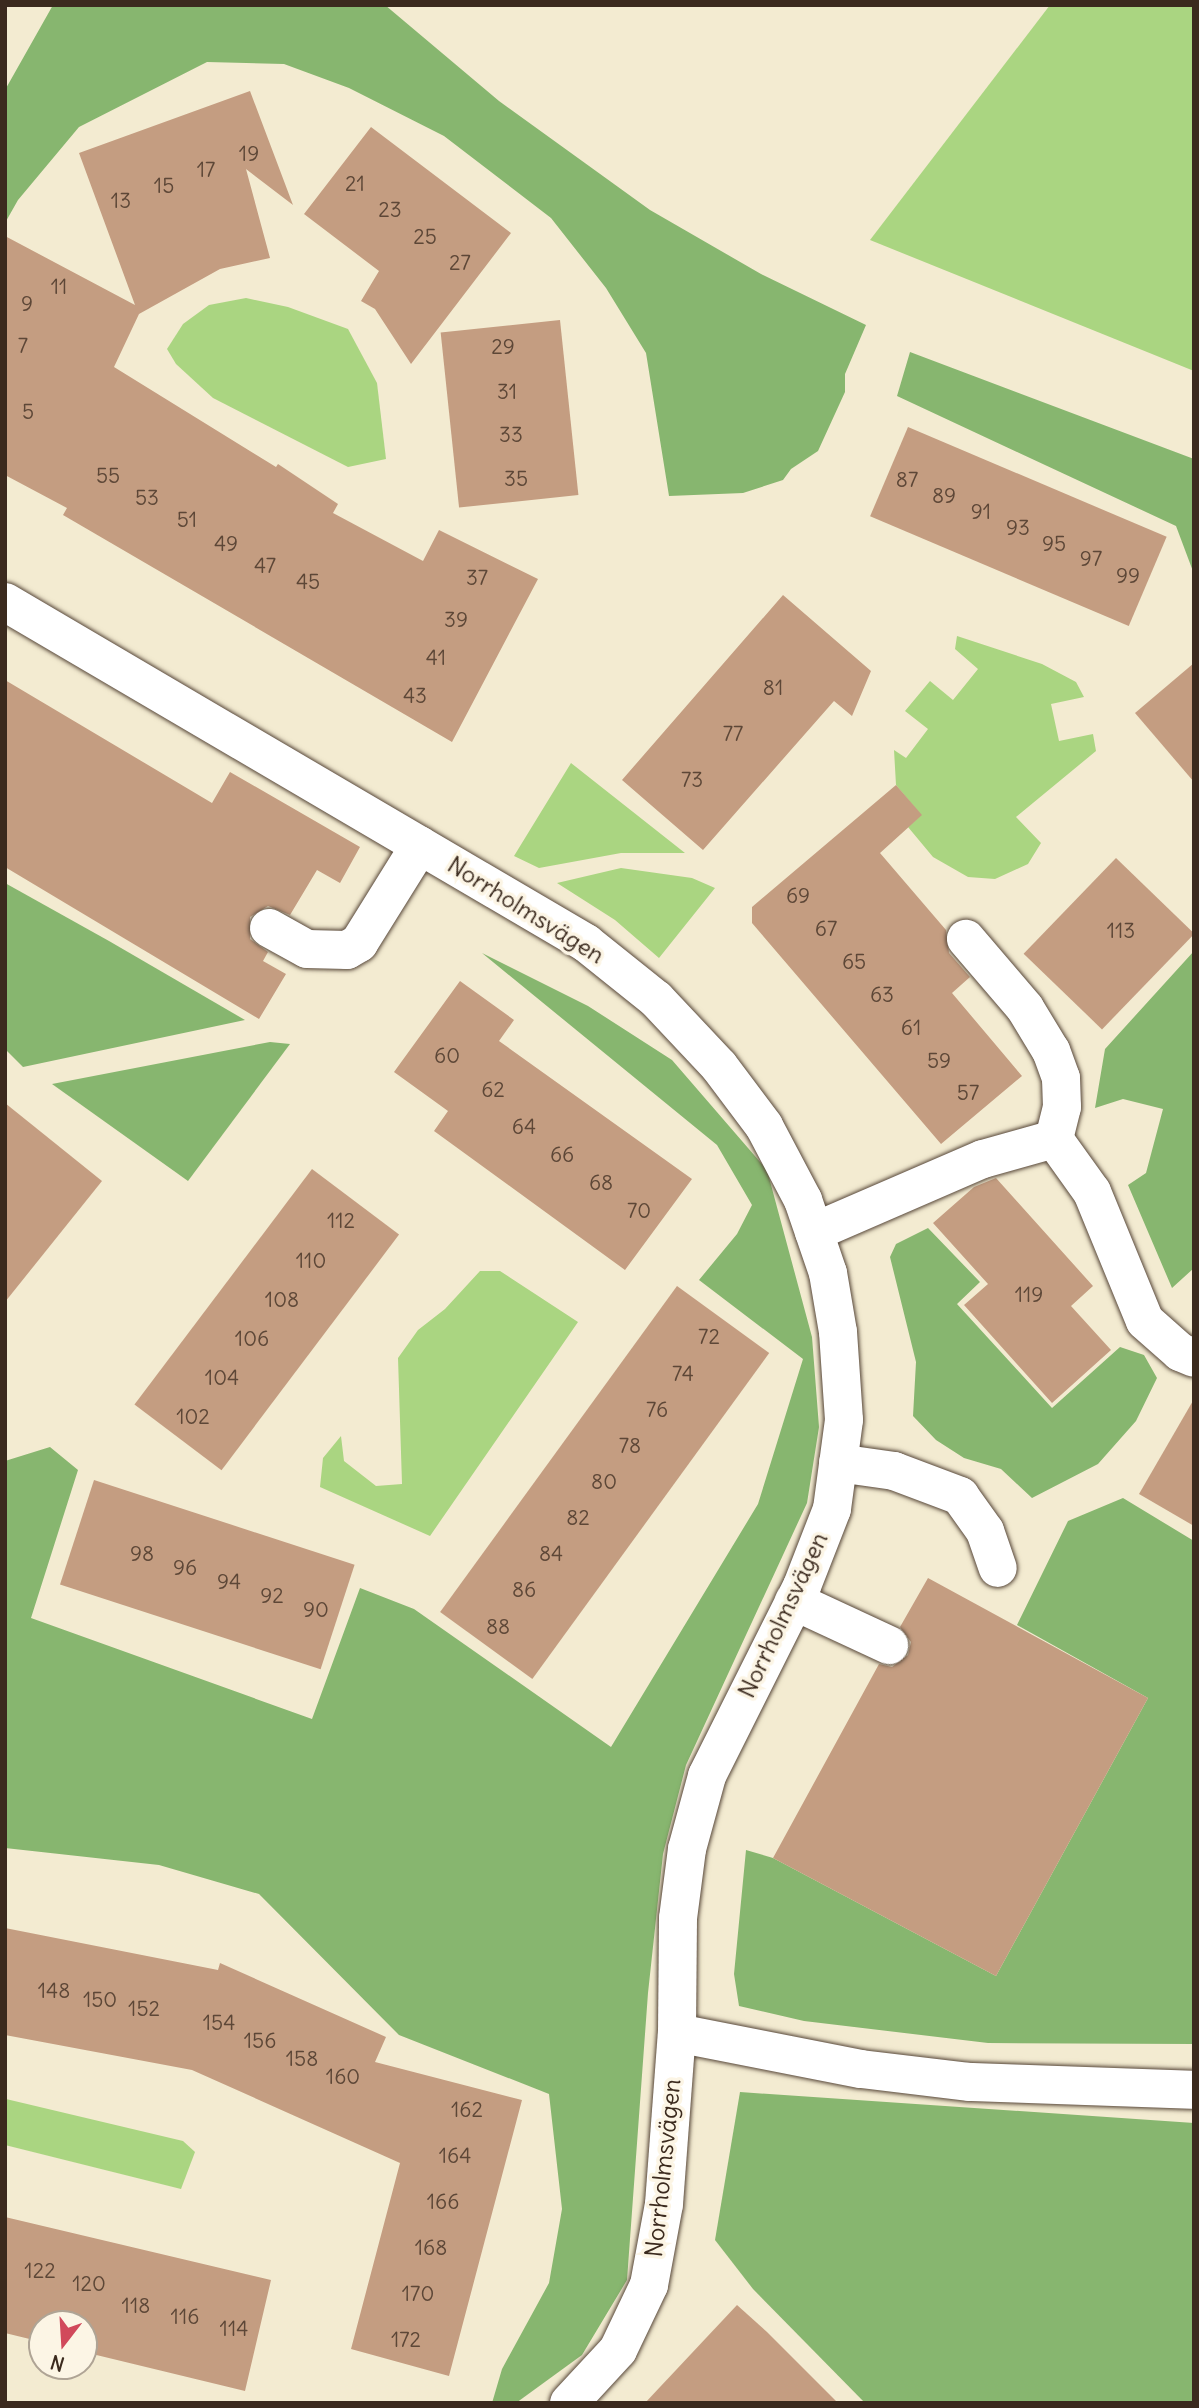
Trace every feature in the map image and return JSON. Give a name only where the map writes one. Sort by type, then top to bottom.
[{"type":"street","name":"Norrholmsvägen","points":[[5,602],[586,943],[656,999],[719,1066],[764,1126],[803,1200],[828,1273],[838,1332],[844,1420],[832,1509],[794,1601],[704,1788],[687,1849],[678,1918],[677,2033],[664,2204],[649,2285],[618,2350],[569,2403]]},
{"type":"street","points":[[269,928],[307,949],[347,950],[359,943],[420,845]]},
{"type":"street","points":[[966,939],[1025,1008],[1051,1051],[1061,1078],[1062,1107],[1054,1139],[1092,1192],[1145,1321],[1180,1352],[1194,1357]]},
{"type":"street","points":[[814,1232],[984,1159],[1054,1139]]},
{"type":"street","points":[[838,1463],[894,1471],[960,1496],[985,1531],[998,1568]]},
{"type":"street","points":[[794,1601],[890,1645]]},
{"type":"street","points":[[677,2033],[861,2069],[970,2082],[1194,2090]]},
{"type":"green space","points":[[53,5],[385,5],[499,101],[650,210],[761,274],[866,325],[845,374],[845,392],[818,451],[791,469],[783,480],[743,493],[669,496],[646,353],[606,288],[551,218],[444,136],[349,88],[284,64],[207,62],[79,127],[18,200],[5,223],[5,90]]},
{"type":"green space","points":[[1050,5],[1194,5],[1194,371],[870,240]]},
{"type":"green space","points":[[246,298],[288,307],[348,329],[377,383],[386,459],[348,467],[213,398],[176,364],[167,349],[183,324],[209,305]]},
{"type":"green space","points":[[910,352],[1194,459],[1194,574],[1176,526],[897,396]]},
{"type":"green space","points":[[957,636],[1042,664],[1076,682],[1084,697],[1051,704],[1059,741],[1093,734],[1096,751],[1016,817],[1041,843],[1028,864],[995,879],[968,877],[933,857],[908,827],[921,815],[896,785],[894,750],[906,758],[928,729],[905,711],[930,681],[953,700],[978,669],[955,649]]},
{"type":"green space","points":[[571,763],[685,853],[621,853],[539,868],[514,856]]},
{"type":"green space","points":[[621,868],[692,878],[715,888],[659,958],[615,920],[557,883]]},
{"type":"green space","points":[[5,883],[245,1020],[23,1067],[5,1049]]},
{"type":"green space","points":[[1194,951],[1194,1268],[1172,1288],[1128,1185],[1146,1173],[1163,1109],[1123,1099],[1095,1108],[1105,1049]]},
{"type":"green space","points":[[482,953],[588,1006],[672,1060],[767,1170],[812,1337],[819,1427],[807,1503],[686,1765],[663,1854],[648,1993],[627,2280],[582,2355],[516,2403],[492,2403],[502,2369],[549,2283],[562,2209],[549,2094],[399,2035],[259,1894],[159,1865],[5,1848],[5,1461],[50,1447],[78,1470],[31,1618],[312,1719],[360,1588],[414,1609],[611,1747],[758,1504],[803,1359],[699,1280],[737,1234],[752,1205],[717,1145]]},
{"type":"green space","points":[[270,1042],[290,1044],[188,1181],[52,1084]]},
{"type":"green space","points":[[928,1228],[980,1282],[957,1304],[1052,1408],[1120,1347],[1144,1355],[1157,1378],[1136,1421],[1098,1464],[1032,1498],[1001,1469],[964,1458],[936,1440],[913,1416],[916,1362],[890,1257],[896,1244]]},
{"type":"green space","points":[[480,1271],[500,1271],[578,1322],[430,1536],[320,1487],[323,1458],[341,1436],[344,1461],[376,1486],[402,1484],[398,1358],[418,1330],[445,1309]]},
{"type":"green space","points":[[1123,1498],[1194,1541],[1194,2044],[988,2043],[804,2021],[739,2006],[734,1974],[746,1850],[773,1858],[996,1976],[1148,1698],[1017,1625],[1068,1521]]},
{"type":"green space","points":[[740,2092],[1194,2123],[1194,2403],[865,2403],[753,2289],[715,2240]]},
{"type":"green space","points":[[6,2099],[183,2141],[195,2152],[181,2189],[5,2145]]},
{"type":"building","points":[[250,91],[293,205],[246,169],[270,258],[220,269],[139,314],[114,367],[276,467],[278,464],[338,504],[333,513],[423,561],[439,530],[538,579],[452,742],[63,515],[67,508],[5,475],[5,236],[135,305],[79,153]]},
{"type":"building","points":[[371,127],[511,233],[411,364],[375,309],[361,301],[379,271],[304,214]]},
{"type":"building","points":[[560,320],[578,495],[459,508],[441,333]]},
{"type":"building","points":[[908,427],[1167,537],[1129,626],[870,516]]},
{"type":"building","points":[[783,595],[871,671],[852,716],[834,701],[703,850],[622,780]]},
{"type":"building","points":[[1194,663],[1194,782],[1135,713]]},
{"type":"building","points":[[5,680],[212,803],[230,772],[360,847],[340,883],[317,870],[290,915],[268,906],[250,917],[250,939],[268,952],[263,961],[286,974],[259,1019],[5,867]]},
{"type":"building","points":[[896,785],[922,815],[880,853],[946,930],[949,953],[970,977],[952,993],[1022,1076],[941,1144],[752,923],[752,907]]},
{"type":"building","points":[[1116,858],[1194,934],[1102,1029],[1024,954]]},
{"type":"building","points":[[460,981],[514,1020],[499,1041],[692,1179],[625,1270],[434,1131],[448,1111],[394,1072]]},
{"type":"building","points":[[5,1103],[102,1181],[5,1302]]},
{"type":"building","points":[[312,1169],[399,1235],[222,1470],[134,1405]]},
{"type":"building","points":[[996,1178],[1093,1286],[1071,1306],[1111,1350],[1052,1403],[964,1305],[988,1284],[933,1223],[974,1187]]},
{"type":"building","points":[[677,1286],[769,1353],[532,1679],[440,1612]]},
{"type":"building","points":[[1194,1399],[1194,1526],[1139,1494]]},
{"type":"building","points":[[94,1480],[355,1565],[321,1669],[60,1585]]},
{"type":"building","points":[[928,1578],[1148,1698],[996,1976],[773,1858],[879,1664],[892,1667],[908,1655],[911,1642],[900,1627]]},
{"type":"building","points":[[5,1928],[218,1970],[220,1963],[386,2037],[375,2062],[522,2100],[449,2376],[351,2349],[400,2163],[192,2070],[5,2035]]},
{"type":"building","points":[[5,2217],[271,2280],[245,2391],[98,2355],[98,2310],[28,2310],[28,2339],[5,2333]]},
{"type":"building","points":[[737,2305],[767,2332],[838,2403],[645,2403]]}]
